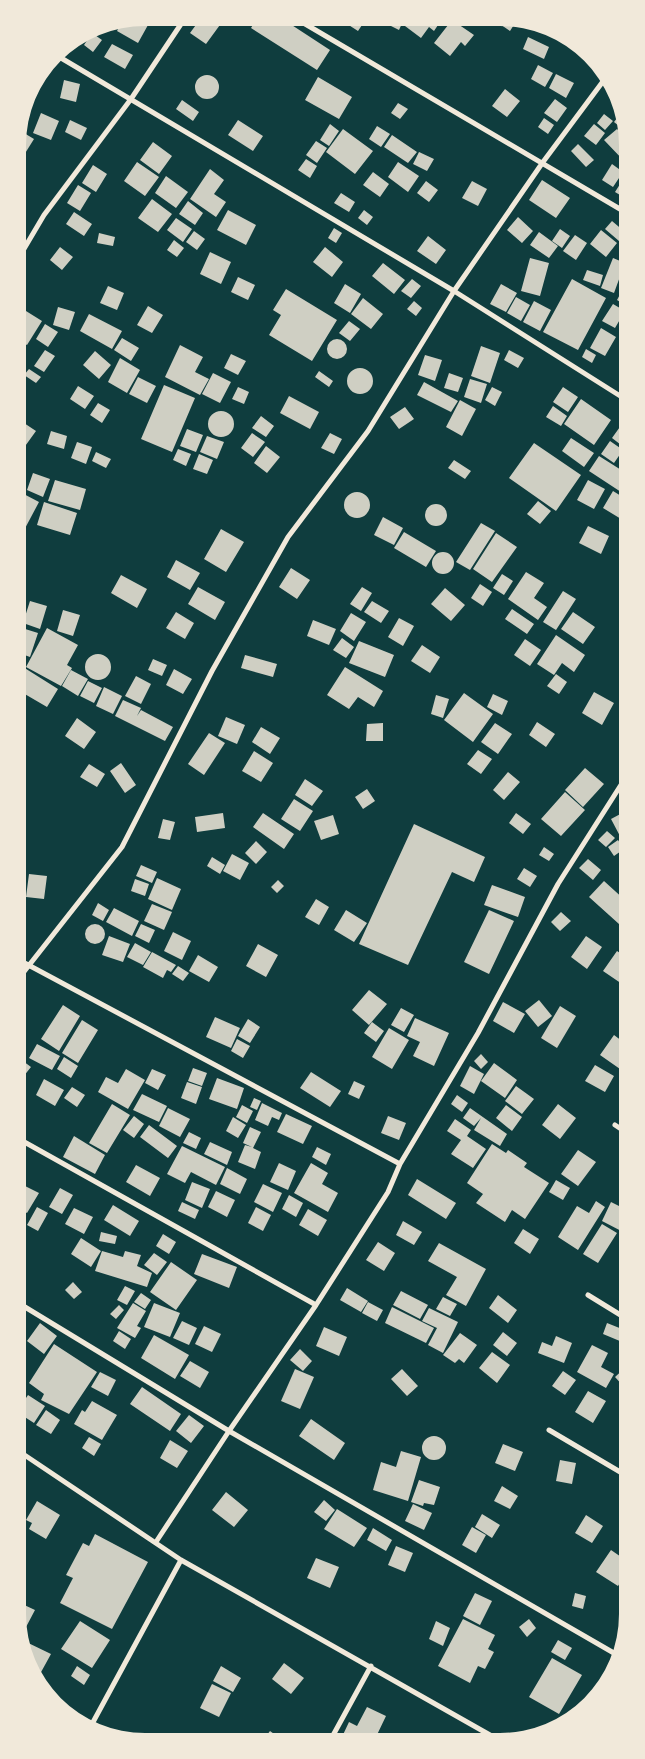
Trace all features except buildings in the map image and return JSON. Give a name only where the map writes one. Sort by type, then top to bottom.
[{"type":"street","points":[[27,244],[44,214],[131,100],[180,26]]},
{"type":"street","points":[[310,26],[619,208]]},
{"type":"street","points":[[63,60],[454,291],[619,395]]},
{"type":"street","points":[[400,1164],[27,966],[122,847],[212,671],[288,537],[368,431],[454,291],[543,162],[601,84]]},
{"type":"street","points":[[156,1542],[228,1431],[316,1305],[388,1192],[400,1164],[478,1033],[558,884],[619,789]]},
{"type":"street","points":[[615,1125],[618,1127]]},
{"type":"street","points":[[26,1143],[316,1305]]},
{"type":"street","points":[[588,1295],[618,1314]]},
{"type":"street","points":[[26,1308],[228,1431],[613,1652]]},
{"type":"street","points":[[549,1430],[618,1471]]},
{"type":"street","points":[[26,1456],[181,1560],[487,1733]]},
{"type":"street","points":[[93,1721],[181,1560]]},
{"type":"street","points":[[334,1733],[371,1666]]}]
